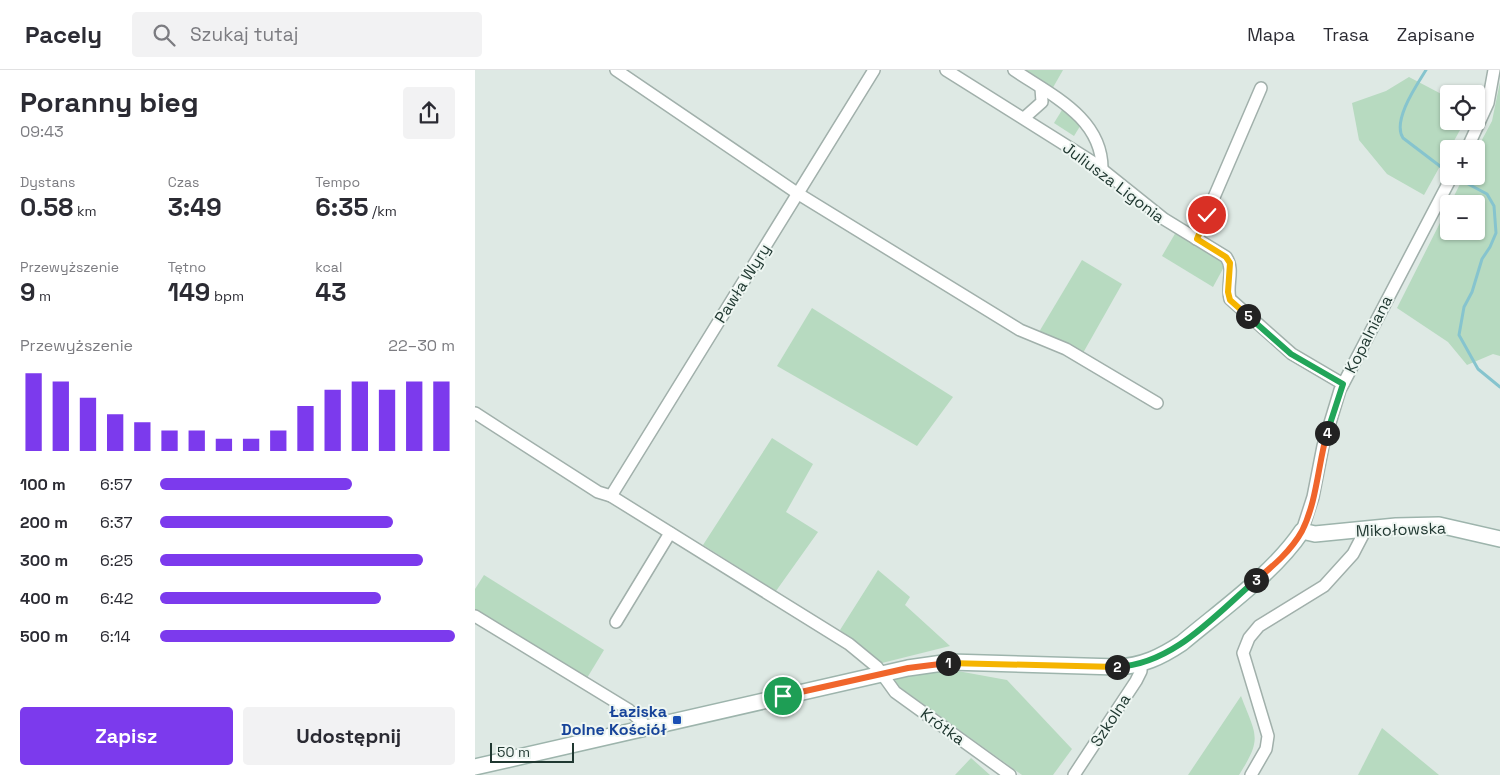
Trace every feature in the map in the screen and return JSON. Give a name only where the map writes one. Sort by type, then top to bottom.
[{"type":"street","points":[[616,70],[797,193],[1020,330],[1066,349],[1157,404]]},
{"type":"street","name":"Pawła Wyry","points":[[611,496],[874,70]]},
{"type":"street","name":"Juliusza Ligonia","points":[[946,70],[1024,118],[1102,170],[1164,219],[1226,257],[1231,266],[1228,292],[1230,300],[1291,354],[1343,384]]},
{"type":"street","points":[[1014,70],[1079,114],[1093,132],[1103,156],[1102,170]]},
{"type":"street","points":[[1471,140],[1488,103],[1494,70]]},
{"type":"street","points":[[1024,118],[1043,102],[1041,88]]},
{"type":"street","points":[[1197,239],[1261,88]]},
{"type":"street","name":"Kopalniana","points":[[1302,531],[1313,497],[1323,446],[1343,384],[1448,185]]},
{"type":"street","name":"Krótka","points":[[475,413],[598,492],[611,496],[827,629],[868,658],[895,692],[1010,775]]},
{"type":"street","name":"Mikołowska","points":[[1302,531],[1315,534],[1366,528],[1439,525],[1469,530],[1500,539]]},
{"type":"street","points":[[1251,775],[1266,748],[1268,736],[1243,653],[1249,638],[1259,626],[1324,586],[1353,554],[1366,528]]},
{"type":"street","points":[[475,767],[880,674],[950,662],[1117,667],[1141,664],[1165,654],[1182,643],[1284,554],[1302,531]]},
{"type":"street","points":[[615,622],[670,533]]},
{"type":"street","points":[[475,616],[629,710],[647,727]]},
{"type":"street","name":"Szkolna","points":[[1074,775],[1141,671],[1141,664]]},
{"type":"green space","points":[[1019,70],[1063,70],[1051,91]]},
{"type":"green space","points":[[1409,77],[1440,93],[1440,130],[1460,130],[1454,140],[1440,140],[1440,166],[1424,195],[1387,174],[1359,140],[1352,103],[1386,91]]},
{"type":"green space","points":[[1500,82],[1500,356],[1493,354],[1467,365],[1448,342],[1397,308],[1440,223],[1440,240],[1485,240],[1485,195],[1454,195],[1460,185],[1485,185],[1485,140],[1482,140],[1492,121]]},
{"type":"green space","points":[[1062,110],[1082,123],[1074,136],[1054,123]]},
{"type":"green space","points":[[1176,232],[1221,258],[1225,265],[1213,287],[1162,256]]},
{"type":"green space","points":[[1082,260],[1122,284],[1083,353],[1039,332]]},
{"type":"green space","points":[[812,308],[953,397],[917,446],[777,366]]},
{"type":"green space","points":[[772,438],[813,464],[786,512],[818,532],[776,591],[703,545]]},
{"type":"green space","points":[[878,570],[910,597],[905,605],[950,646],[882,663],[840,630]]},
{"type":"green space","points":[[484,575],[604,650],[587,678],[475,611],[475,589]]},
{"type":"green space","points":[[952,670],[1007,680],[1072,749],[1053,775],[1022,775],[894,683],[897,677]]},
{"type":"green space","points":[[1241,696],[1255,736],[1252,752],[1239,775],[1188,775]]},
{"type":"green space","points":[[1382,728],[1439,775],[1358,775]]},
{"type":"green space","points":[[971,758],[990,775],[955,775]]},
{"type":"waterway","points":[[1426,70],[1403,113],[1400,131],[1403,138],[1440,166]]},
{"type":"waterway","points":[[1470,185],[1487,194],[1494,206],[1496,233],[1482,259],[1472,292],[1464,307],[1459,335],[1478,369],[1500,387]]},
{"type":"place","name":"Łaziska Dolne Kościół","points":[[677,720]]},
{"type":"route","points":[[783,696],[908,668],[950,662],[1117,667],[1141,664],[1165,654],[1182,643],[1274,564],[1293,544],[1302,531],[1308,514],[1323,446],[1343,384],[1291,354],[1230,300],[1228,292],[1230,263],[1226,257],[1197,239],[1207,215]]}]
